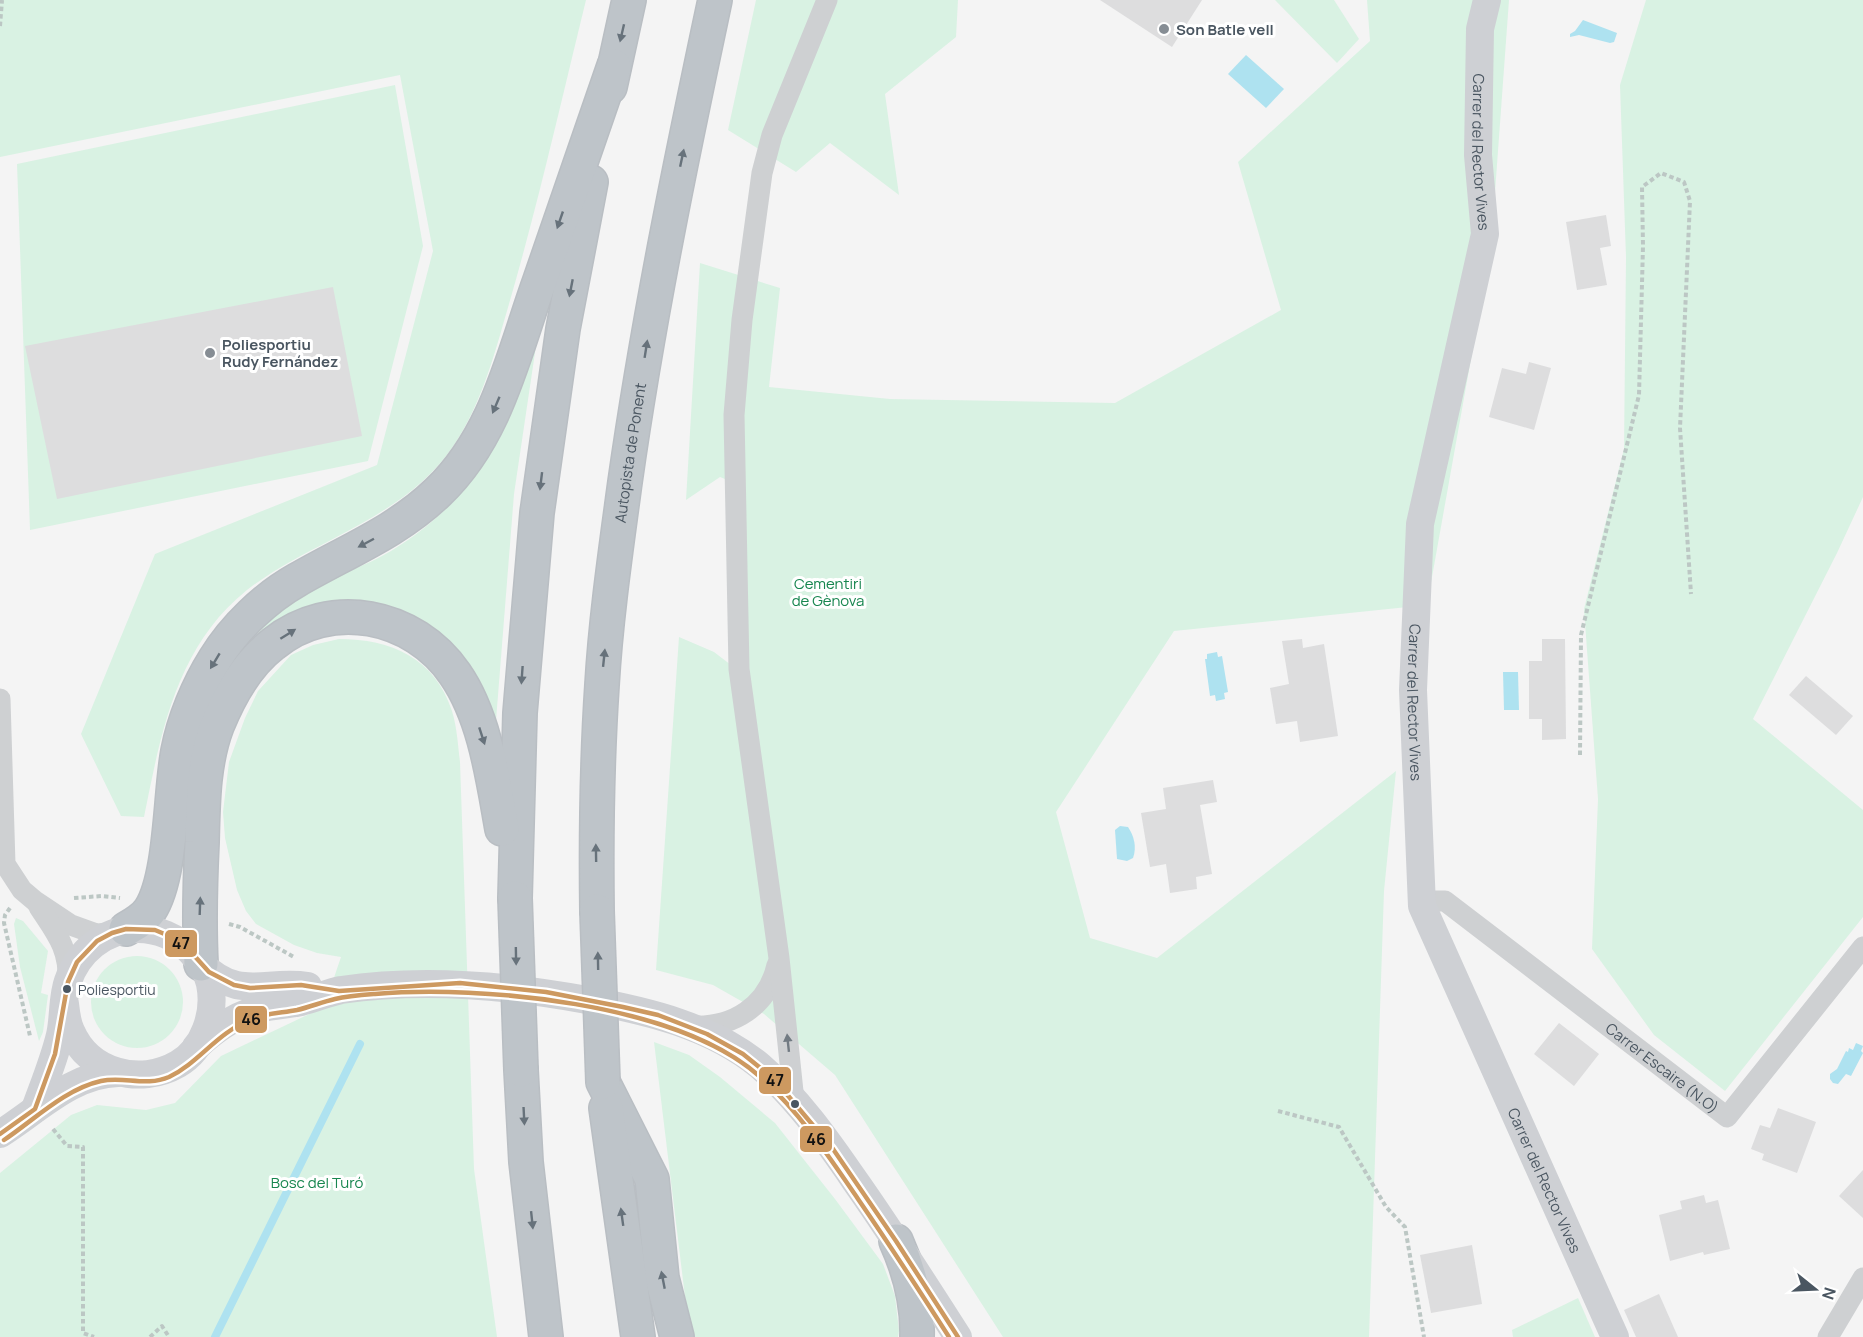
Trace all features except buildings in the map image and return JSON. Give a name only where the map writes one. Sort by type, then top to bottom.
[{"type":"highway","points":[[546,1337],[526,1162],[521,1070],[515,898],[520,713],[537,513],[563,328],[629,0]]},
{"type":"highway","name":"Autopista de Ponent","points":[[639,1337],[603,1083],[597,911],[596,796],[602,683],[614,563],[648,335],[715,0]]},
{"type":"highway","points":[[119,931],[138,922],[148,913],[154,902],[163,868],[178,750],[191,709],[215,659],[237,631],[279,592],[396,526],[425,504],[469,458],[479,441],[495,409],[514,359],[614,66]]},
{"type":"highway","points":[[201,964],[199,916],[204,786],[211,745],[218,725],[237,686],[260,655],[285,634],[324,619],[352,616],[381,620],[396,625],[423,640],[454,672],[464,687],[483,738],[515,898]]},
{"type":"highway","points":[[603,1083],[652,1179],[662,1278],[677,1337]]},
{"type":"highway","points":[[897,1241],[913,1289],[917,1337]]},
{"type":"street","points":[[794,1101],[779,958],[739,669],[734,415],[742,320],[762,173],[772,135],[827,0]]},
{"type":"street","name":"Carrer del Rector Vives","points":[[1487,0],[1480,29],[1478,155],[1485,234],[1420,524],[1413,690],[1422,906],[1615,1337]]},
{"type":"street","points":[[0,699],[5,864],[22,890],[71,925],[96,934],[156,930],[174,938],[218,978],[234,984],[250,988],[301,985],[339,991]]},
{"type":"street","points":[[35,901],[64,946],[69,967],[55,1054],[35,1109]]},
{"type":"street","name":"Carrer Escaire (N.O)","points":[[1422,906],[1434,901],[1445,901],[1727,1117],[1863,947]]},
{"type":"street","points":[[118,1073],[105,1068],[86,1054],[70,1030],[66,993],[77,962],[87,950],[97,941],[119,931]]},
{"type":"street","points":[[689,1026],[716,1026],[741,1016],[756,1005],[768,990],[779,958]]},
{"type":"street","points":[[196,1047],[207,1026],[212,1006],[210,984],[201,964]]},
{"type":"street","points":[[0,1134],[35,1109],[88,1077],[103,1073],[155,1074],[179,1064],[217,1029],[250,1012],[301,1002],[339,991],[460,983],[563,995],[623,1007],[658,1015],[689,1026],[743,1054],[760,1066],[794,1101],[833,1149],[897,1241],[958,1337]]},
{"type":"street","points":[[1828,1337],[1863,1278]]},
{"type":"path","points":[[0,26],[2,0]]},
{"type":"path","points":[[1580,755],[1581,636],[1639,395],[1643,246],[1642,188],[1661,173],[1684,182],[1690,201],[1680,428],[1691,594]]},
{"type":"path","points":[[31,1040],[4,923],[9,909],[35,901]]},
{"type":"path","points":[[240,927],[300,961]]},
{"type":"path","points":[[35,1109],[67,1146],[83,1147],[82,1333],[93,1337]]},
{"type":"path","points":[[1278,1111],[1339,1127],[1386,1207],[1405,1227],[1424,1337]]},
{"type":"path","points":[[150,1337],[162,1326],[170,1337]]},
{"type":"green space","points":[[0,0],[586,0],[520,266],[487,377],[464,429],[442,461],[414,489],[366,521],[267,576],[247,590],[223,613],[203,638],[175,693],[157,754],[144,817],[121,816],[81,734],[155,554],[377,465],[433,251],[400,75],[0,157]]},
{"type":"green space","points":[[756,0],[958,0],[956,37],[885,94],[899,195],[830,143],[796,172],[728,130]]},
{"type":"green space","points":[[1275,0],[1334,0],[1359,39],[1337,63]]},
{"type":"green space","name":"Cementiri de Gènova","points":[[1367,0],[1509,0],[1491,247],[1427,605],[1174,631],[1056,812],[1090,938],[1157,958],[1396,771],[1384,891],[1369,1337],[1003,1337],[835,1075],[764,1014],[713,985],[656,970],[679,637],[714,652],[748,678],[740,485],[720,477],[686,500],[700,263],[780,288],[769,387],[890,399],[1115,403],[1281,310],[1238,162],[1370,41]]},
{"type":"green space","points":[[1646,0],[1863,0],[1863,497],[1753,719],[1863,810],[1863,917],[1725,1091],[1654,1035],[1592,949],[1598,799],[1584,609],[1624,449],[1626,257],[1620,85]]},
{"type":"green space","name":"Poliesportiu Rudy Fernández","points":[[395,85],[423,246],[368,461],[30,530],[17,164]]},
{"type":"green space","points":[[540,319],[514,494],[495,733],[405,614],[252,644],[250,641],[296,599],[313,588],[391,551],[426,527],[457,498],[483,464],[503,427]]},
{"type":"green space","name":"Bosc del Turó","points":[[339,639],[376,643],[409,655],[434,677],[454,717],[460,762],[474,1169],[497,1337],[0,1337],[0,1173],[71,1115],[97,1105],[146,1110],[175,1103],[221,1056],[324,1007],[341,957],[317,953],[294,945],[256,924],[246,911],[237,890],[225,838],[223,812],[229,762],[245,718],[258,691],[291,655],[313,645]]},
{"type":"green space","points":[[16,918],[23,921],[48,951],[41,993],[48,995],[43,1032],[39,1041],[20,967],[14,924]]},
{"type":"green space","points":[[128,956],[146,956],[163,963],[176,976],[183,993],[183,1011],[176,1028],[163,1041],[146,1048],[128,1048],[111,1041],[98,1028],[91,1011],[91,993],[98,976],[111,963]]},
{"type":"green space","points":[[654,1042],[689,1055],[720,1077],[775,1123],[883,1264],[895,1296],[898,1337],[695,1337],[686,1305]]},
{"type":"green space","points":[[1578,1298],[1595,1337],[1513,1337],[1512,1330]]},
{"type":"water","points":[[1583,20],[1617,33],[1614,42],[1579,35],[1570,37],[1570,34]]},
{"type":"water","points":[[1246,55],[1284,89],[1266,108],[1228,74]]},
{"type":"water","points":[[1217,652],[1218,657],[1222,656],[1228,692],[1224,693],[1225,699],[1216,701],[1215,695],[1210,696],[1205,659],[1207,659],[1207,654]]},
{"type":"water","points":[[1503,672],[1518,672],[1519,710],[1504,710]]},
{"type":"water","points":[[1120,826],[1128,827],[1134,842],[1133,858],[1127,861],[1117,859],[1115,830]]},
{"type":"water","points":[[1856,1043],[1863,1046],[1861,1051],[1863,1053],[1851,1076],[1846,1074],[1838,1084],[1833,1083],[1830,1074],[1837,1069],[1846,1051],[1848,1052],[1849,1048],[1853,1050]]},
{"type":"waterway","points":[[215,1337],[360,1044]]},
{"type":"transit line","name":"47","points":[[0,1134],[35,1109],[55,1054],[68,982],[77,962],[97,941],[126,929],[155,930],[174,938],[190,951],[209,972],[234,985],[250,988],[301,985],[339,991],[460,983],[546,992],[623,1007],[658,1015],[707,1034],[743,1054],[774,1079],[833,1149],[958,1337]]},
{"type":"transit line","name":"46","points":[[4,1140],[62,1098],[88,1085],[110,1080],[152,1081],[169,1077],[190,1064],[239,1025],[263,1015],[297,1010],[330,1000],[375,994],[468,993],[576,1004],[629,1015],[678,1031],[722,1050],[758,1075],[773,1089],[824,1150],[949,1337]]},
{"type":"place","name":"Son Batle vell","points":[[1164,29]]},
{"type":"place","name":"Poliesportiu Rudy Fernández","points":[[210,353]]},
{"type":"place","name":"Poliesportiu","points":[[67,989]]}]
